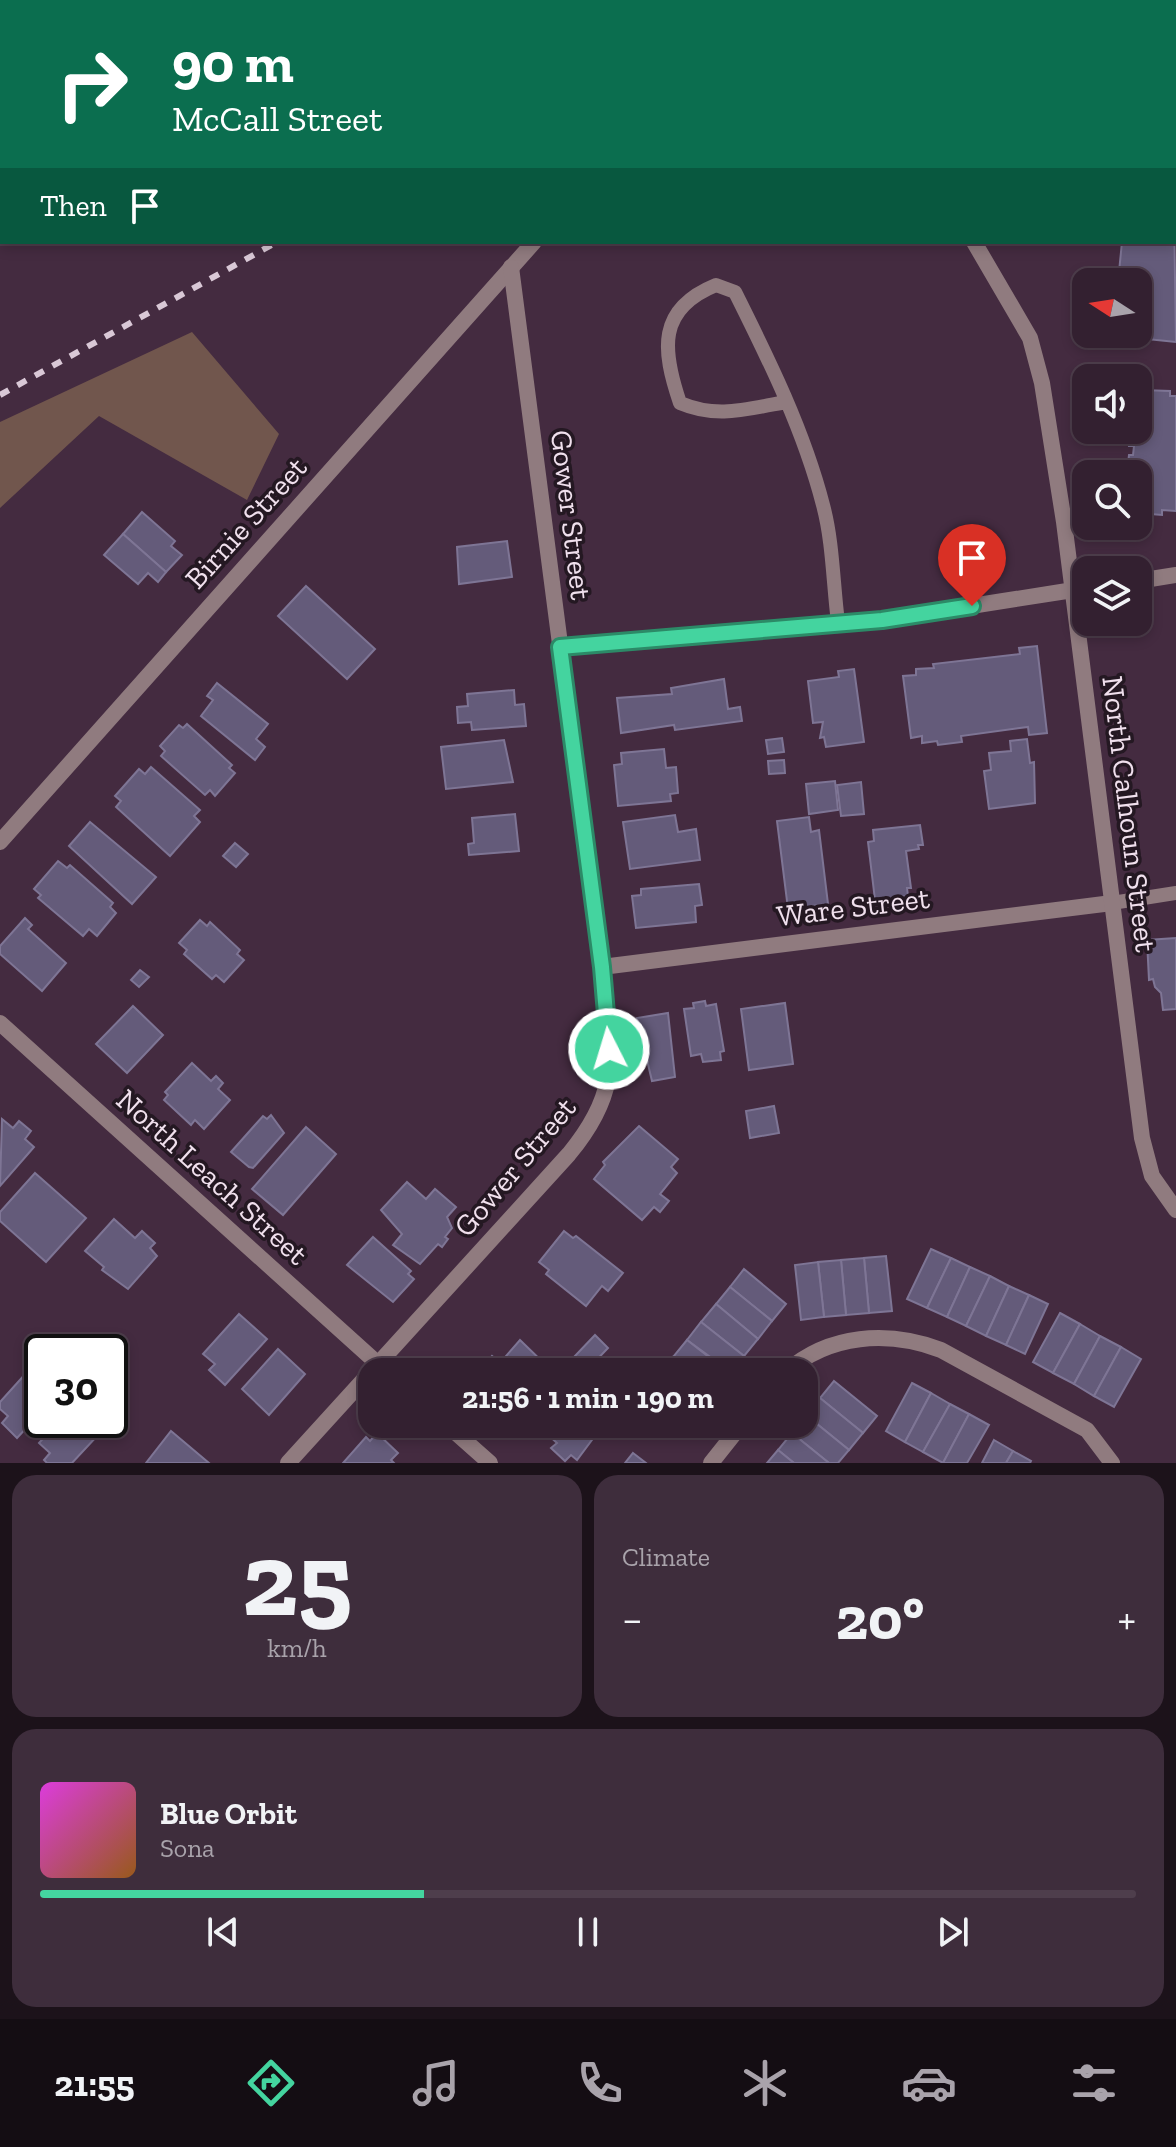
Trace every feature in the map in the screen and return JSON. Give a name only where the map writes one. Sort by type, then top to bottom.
[{"type":"street","name":"Birnie Street","points":[[0,842],[532,244]]},
{"type":"street","name":"North Calhoun Street","points":[[975,244],[1030,338],[1042,383],[1073,556]]},
{"type":"street","name":"Gower Street","points":[[392,1358],[590,1129],[605,1100],[611,1076],[602,967],[511,267]]},
{"type":"street","points":[[1152,579],[1176,575]]},
{"type":"street","points":[[560,647],[882,620],[1072,590]]},
{"type":"street","name":"North Calhoun Street","points":[[1084,636],[1112,903],[1142,1138],[1152,1176],[1176,1210]]},
{"type":"street","name":"Ware Street","points":[[602,967],[1112,903]]},
{"type":"street","name":"North Leach Street","points":[[0,1023],[372,1358]]},
{"type":"street","points":[[804,1358],[815,1350],[837,1342],[866,1338],[919,1342],[941,1350],[1087,1430],[1112,1463]]},
{"type":"street","name":"Gower Street","points":[[288,1463],[358,1393]]},
{"type":"street","points":[[462,1438],[490,1463]]},
{"type":"street","points":[[711,1463],[731,1438]]},
{"type":"lane","points":[[786,402],[728,412],[703,412],[680,403],[667,363],[671,324],[692,295],[716,285],[735,292],[786,402],[823,505],[838,622]]},
{"type":"lane","points":[[1112,903],[1176,893]]},
{"type":"shaded area","points":[[192,332],[279,434],[247,500],[99,416],[0,508],[0,422]]},
{"type":"building","points":[[1122,244],[1174,244],[1176,342],[1152,340],[1152,268],[1119,268]]},
{"type":"building","points":[[1152,390],[1170,391],[1170,396],[1176,396],[1176,511],[1162,510],[1162,515],[1152,514],[1152,460],[1128,460],[1134,446],[1129,446],[1152,444]]},
{"type":"building","points":[[142,512],[175,541],[171,546],[182,555],[166,572],[123,534]]},
{"type":"building","points":[[123,534],[166,572],[158,582],[148,573],[138,584],[104,555]]},
{"type":"building","points":[[507,541],[512,577],[459,584],[457,547]]},
{"type":"building","points":[[306,586],[375,649],[347,679],[278,616]]},
{"type":"building","points":[[1037,646],[1047,733],[1029,735],[1028,727],[961,736],[962,742],[938,745],[937,741],[922,743],[922,736],[911,738],[903,676],[916,675],[916,669],[934,668],[933,664],[1020,654],[1019,648]]},
{"type":"building","points":[[854,669],[864,742],[826,747],[824,737],[820,738],[823,722],[813,723],[808,681],[839,677],[838,671]]},
{"type":"building","points":[[724,679],[728,709],[740,707],[742,721],[675,730],[674,725],[621,733],[617,698],[672,694],[671,688]]},
{"type":"building","points":[[217,683],[268,724],[256,739],[265,747],[255,760],[201,716],[213,700],[207,696]]},
{"type":"building","points":[[514,690],[515,705],[524,704],[526,726],[472,730],[471,722],[458,723],[457,707],[468,706],[467,694]]},
{"type":"building","points":[[187,724],[232,765],[229,768],[235,773],[215,796],[210,790],[205,795],[161,756],[165,751],[160,746],[179,725],[183,728]]},
{"type":"building","points":[[782,738],[784,752],[768,754],[766,740]]},
{"type":"building","points":[[1027,739],[1030,763],[1034,762],[1035,803],[989,809],[984,771],[991,770],[989,753],[1011,751],[1010,741]]},
{"type":"building","points":[[504,740],[513,782],[446,789],[441,747]]},
{"type":"building","points":[[664,749],[666,768],[676,767],[678,793],[670,794],[671,801],[618,806],[614,765],[622,764],[621,753]]},
{"type":"building","points":[[784,760],[785,773],[769,774],[768,761]]},
{"type":"building","points":[[151,767],[200,810],[194,816],[200,822],[170,856],[116,807],[121,801],[115,796],[139,769],[145,774]]},
{"type":"building","points":[[835,781],[838,810],[809,814],[806,784]]},
{"type":"building","points":[[861,782],[864,814],[841,816],[837,785]]},
{"type":"building","points":[[515,814],[519,851],[469,855],[468,844],[474,843],[472,818]]},
{"type":"building","points":[[675,815],[678,832],[696,829],[700,860],[630,869],[623,822]]},
{"type":"building","points":[[809,817],[811,832],[819,830],[828,904],[788,909],[777,821]]},
{"type":"building","points":[[90,822],[156,877],[132,904],[69,846]]},
{"type":"building","points":[[920,825],[923,845],[918,845],[919,849],[906,851],[911,888],[907,888],[908,896],[875,900],[868,842],[874,841],[873,830]]},
{"type":"building","points":[[235,843],[248,854],[236,867],[223,856]]},
{"type":"building","points":[[58,861],[67,868],[70,865],[113,903],[110,907],[116,913],[97,936],[89,929],[83,936],[38,898],[41,895],[34,889]]},
{"type":"building","points":[[699,884],[702,905],[695,906],[696,922],[636,928],[632,896],[641,895],[641,889]]},
{"type":"building","points":[[25,918],[32,925],[28,929],[66,963],[42,991],[0,954],[0,946]]},
{"type":"building","points":[[200,920],[207,926],[210,922],[240,950],[237,954],[244,960],[224,982],[216,975],[212,979],[184,954],[187,950],[179,943]]},
{"type":"building","points":[[1176,938],[1176,1009],[1163,1010],[1161,993],[1153,979],[1149,980],[1147,940]]},
{"type":"building","points":[[140,970],[149,977],[139,987],[131,980]]},
{"type":"building","points":[[705,1001],[706,1006],[716,1004],[724,1051],[720,1052],[721,1060],[703,1062],[701,1054],[691,1056],[684,1009],[694,1008],[693,1003]]},
{"type":"building","points":[[785,1003],[793,1064],[749,1070],[741,1009]]},
{"type":"building","points":[[133,1006],[163,1035],[127,1073],[96,1044]]},
{"type":"building","points":[[668,1013],[675,1077],[652,1081],[637,1018]]},
{"type":"building","points":[[192,1063],[211,1081],[216,1076],[223,1083],[218,1089],[230,1100],[204,1129],[195,1120],[191,1125],[164,1100],[168,1095],[165,1092]]},
{"type":"building","points":[[774,1106],[779,1133],[750,1138],[746,1111]]},
{"type":"building","points":[[271,1115],[284,1133],[253,1168],[249,1167],[231,1152],[263,1116],[267,1119]]},
{"type":"building","points":[[2,1119],[13,1128],[19,1121],[31,1131],[25,1139],[34,1147],[0,1186]]},
{"type":"building","points":[[639,1126],[678,1159],[671,1167],[677,1173],[660,1194],[669,1201],[660,1212],[654,1207],[642,1220],[594,1179],[605,1165],[603,1162]]},
{"type":"building","points":[[306,1127],[336,1154],[283,1215],[252,1189]]},
{"type":"building","points":[[35,1173],[86,1218],[46,1262],[0,1221],[0,1212]]},
{"type":"building","points":[[407,1182],[426,1199],[435,1189],[456,1207],[447,1217],[452,1228],[445,1237],[448,1239],[442,1247],[438,1244],[420,1264],[393,1245],[402,1234],[381,1210]]},
{"type":"building","points":[[114,1219],[135,1238],[142,1231],[155,1243],[150,1248],[157,1256],[128,1289],[102,1270],[104,1267],[85,1251]]},
{"type":"building","points":[[564,1231],[573,1238],[576,1236],[623,1273],[608,1291],[602,1286],[586,1306],[546,1274],[549,1270],[539,1262]]},
{"type":"building","points":[[373,1237],[411,1271],[408,1274],[414,1279],[393,1302],[347,1265]]},
{"type":"building","points":[[931,1249],[951,1258],[927,1308],[907,1299]]},
{"type":"building","points":[[886,1256],[892,1311],[869,1313],[864,1258]]},
{"type":"building","points":[[864,1258],[869,1313],[846,1315],[841,1260]]},
{"type":"building","points":[[951,1258],[970,1267],[947,1317],[927,1308]]},
{"type":"building","points":[[841,1260],[846,1315],[824,1317],[818,1262]]},
{"type":"building","points":[[818,1262],[824,1317],[801,1320],[795,1265]]},
{"type":"building","points":[[970,1267],[990,1276],[966,1326],[947,1317]]},
{"type":"building","points":[[744,1269],[786,1304],[772,1321],[730,1287]]},
{"type":"building","points":[[990,1276],[1009,1286],[986,1336],[966,1326]]},
{"type":"building","points":[[1009,1286],[1029,1295],[1006,1345],[986,1336]]},
{"type":"building","points":[[730,1287],[772,1321],[758,1339],[716,1304]]},
{"type":"building","points":[[1029,1295],[1048,1304],[1025,1354],[1006,1345]]},
{"type":"building","points":[[716,1304],[758,1339],[744,1356],[701,1322]]},
{"type":"building","points":[[1060,1313],[1080,1324],[1053,1373],[1033,1362]]},
{"type":"building","points":[[239,1314],[267,1339],[225,1385],[209,1370],[215,1364],[203,1354]]},
{"type":"building","points":[[701,1322],[744,1356],[712,1358],[687,1340]]},
{"type":"building","points":[[1080,1324],[1100,1336],[1074,1384],[1053,1373]]},
{"type":"building","points":[[595,1335],[608,1348],[598,1358],[574,1357]]},
{"type":"building","points":[[1100,1336],[1121,1347],[1094,1396],[1074,1384]]},
{"type":"building","points":[[520,1340],[539,1358],[504,1358]]},
{"type":"building","points":[[687,1340],[710,1358],[674,1358]]},
{"type":"building","points":[[1121,1347],[1141,1359],[1114,1407],[1094,1396]]},
{"type":"building","points":[[278,1349],[305,1374],[269,1415],[242,1389]]},
{"type":"building","points":[[24,1375],[24,1430],[17,1438],[2,1423],[8,1416],[0,1409],[0,1402]]},
{"type":"building","points":[[834,1381],[877,1416],[863,1433],[820,1398]]},
{"type":"building","points":[[912,1383],[931,1393],[905,1442],[886,1431]]},
{"type":"building","points":[[931,1393],[950,1404],[923,1452],[905,1442]]},
{"type":"building","points":[[820,1398],[863,1433],[849,1450],[818,1425]]},
{"type":"building","points":[[950,1404],[969,1414],[943,1463],[923,1452]]},
{"type":"building","points":[[969,1414],[989,1425],[967,1463],[943,1463]]},
{"type":"building","points":[[818,1425],[849,1450],[838,1463],[829,1463],[798,1438],[818,1438]]},
{"type":"building","points":[[171,1431],[209,1463],[146,1463]]},
{"type":"building","points":[[44,1438],[95,1438],[72,1463],[47,1463],[44,1460],[50,1453],[39,1443]]},
{"type":"building","points":[[365,1438],[370,1441],[382,1438],[398,1453],[391,1460],[394,1463],[343,1463]]},
{"type":"building","points":[[552,1438],[593,1438],[577,1460],[571,1455],[565,1461],[551,1448],[557,1443]]},
{"type":"building","points":[[788,1438],[798,1438],[829,1463],[794,1463],[778,1450]]},
{"type":"building","points":[[994,1440],[1013,1451],[1006,1463],[982,1463]]},
{"type":"building","points":[[778,1450],[794,1463],[767,1463]]},
{"type":"building","points":[[1013,1451],[1031,1461],[1030,1463],[1006,1463]]},
{"type":"building","points":[[633,1453],[646,1463],[625,1463]]},
{"type":"railway","points":[[0,395],[273,244]]},
{"type":"route","points":[[609,1049],[602,967],[560,647],[709,632],[882,620],[972,606]]}]
